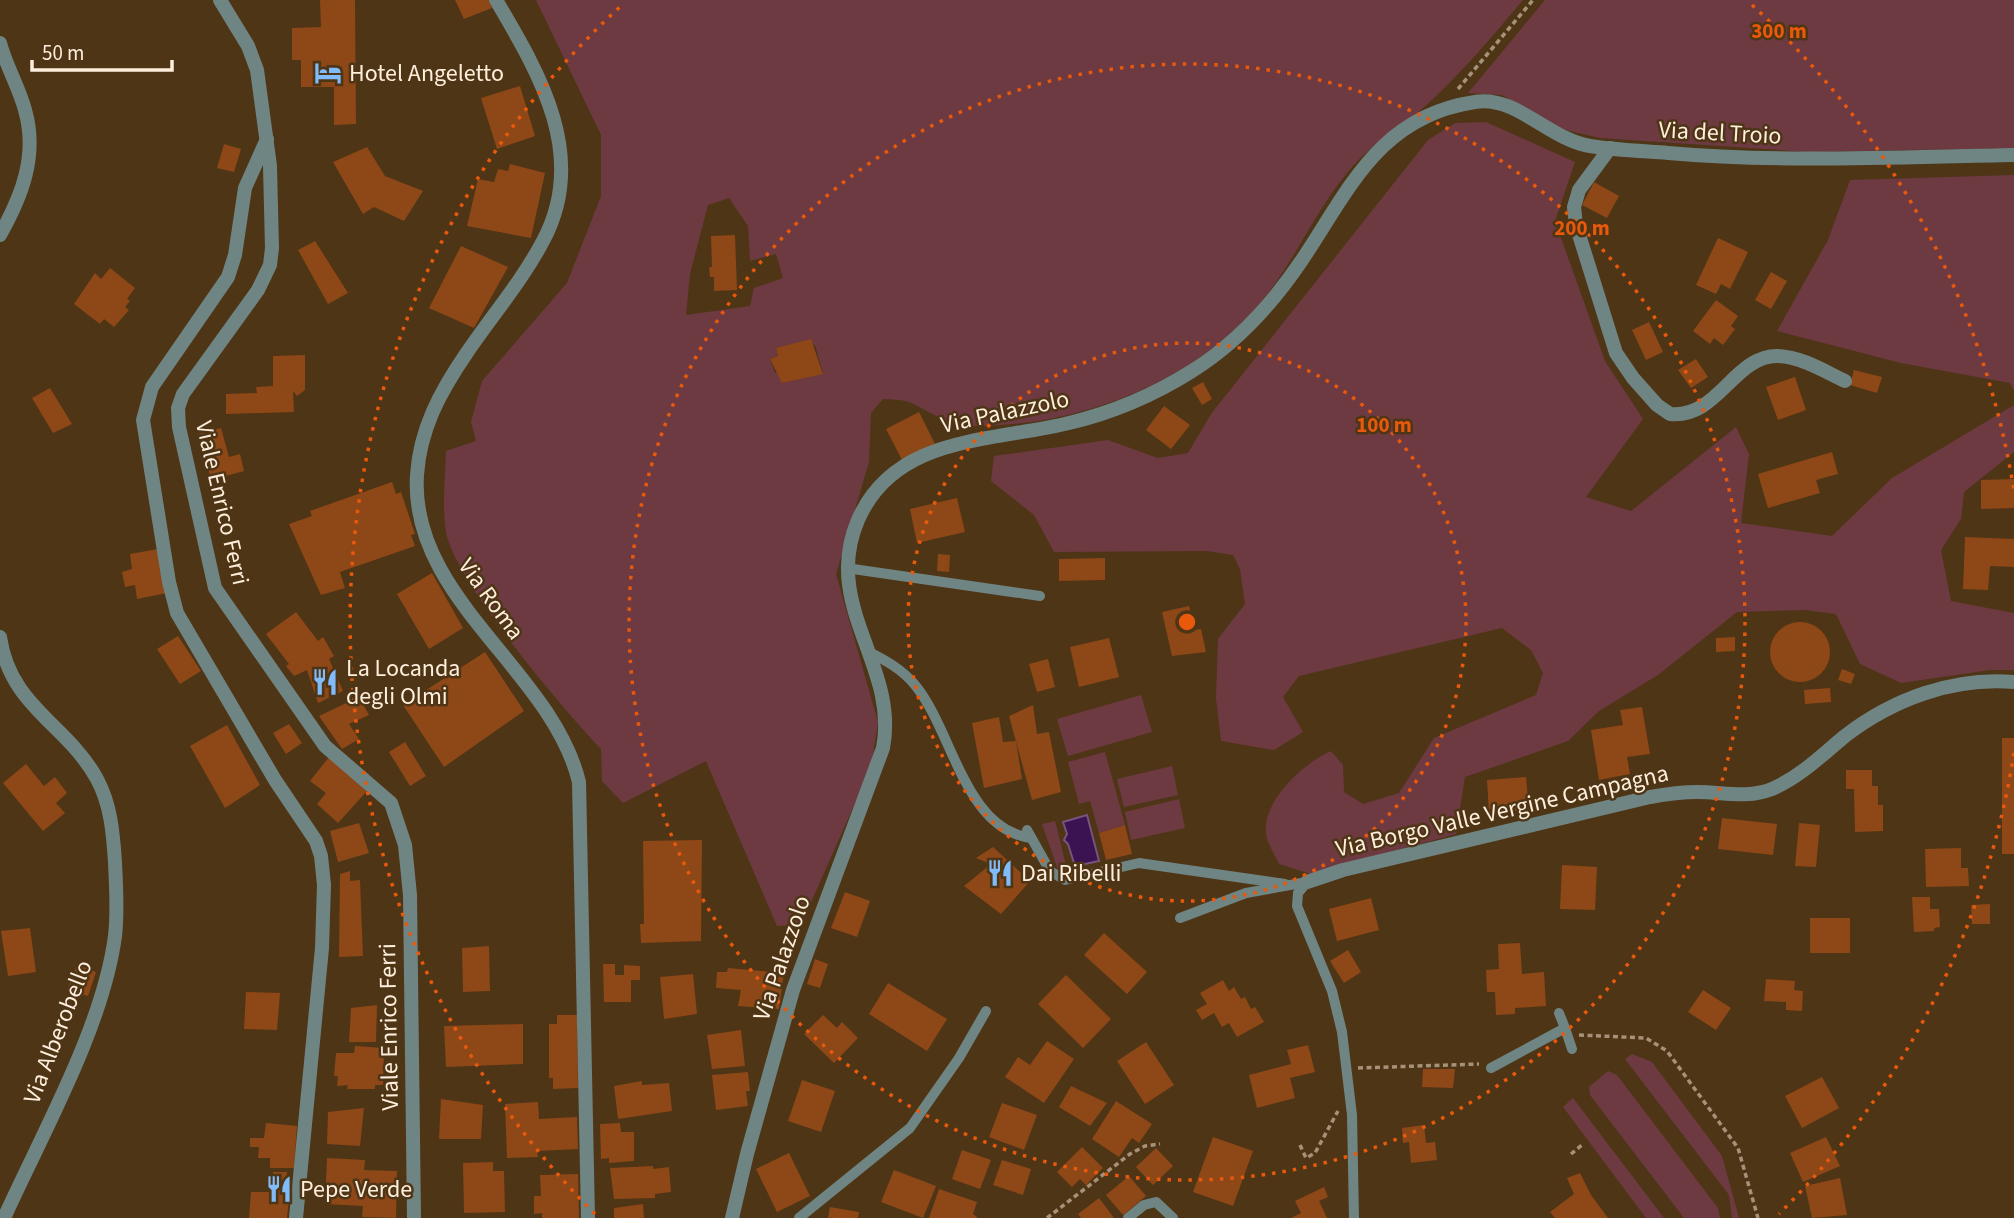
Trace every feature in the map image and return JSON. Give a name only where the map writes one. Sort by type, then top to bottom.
[{"type":"street","name":"Viale Enrico Ferri","points":[[220,0],[255,63],[267,138],[273,214],[270,265],[258,290],[187,386],[179,401],[178,420],[212,581],[220,598],[330,752],[378,789],[391,803],[398,821],[410,885],[414,1218]]},
{"type":"street","name":"Via Roma","points":[[496,0],[553,109],[562,157],[559,191],[552,222],[533,259],[438,398],[420,454],[417,494],[425,529],[444,576],[555,727],[573,762],[579,782],[588,1218]]},
{"type":"street","points":[[0,43],[25,109],[30,147],[25,182],[0,235]]},
{"type":"street","name":"Via del Troio","points":[[1436,114],[1475,102],[1497,103],[1520,112],[1569,141],[1610,148],[1764,159],[2014,155]]},
{"type":"street","name":"Via Palazzolo","points":[[732,1218],[793,990],[883,748],[886,728],[882,699],[851,603],[846,568],[856,525],[869,499],[890,477],[917,457],[951,444],[1040,430],[1097,415],[1168,385],[1208,360],[1248,326],[1281,288],[1367,160],[1392,138],[1436,114]]},
{"type":"street","points":[[267,138],[245,188],[235,255],[228,277],[152,387],[143,420],[169,582],[177,613],[275,780],[316,841],[321,856],[324,885],[322,948],[296,1218]]},
{"type":"street","points":[[1610,148],[1579,190],[1574,216],[1610,340],[1623,365],[1657,405],[1670,414],[1691,411],[1722,392],[1750,364],[1772,356],[1798,360],[1845,381]]},
{"type":"street","name":"Via Alberobello","points":[[0,637],[8,672],[18,690],[83,760],[106,797],[113,834],[117,902],[112,951],[96,1009],[4,1218]]},
{"type":"street","name":"Via Borgo Valle Vergine Campagna","points":[[1307,882],[1343,870],[1650,797],[1700,792],[1745,795],[1763,792],[1794,777],[1855,729],[1908,699],[1961,684],[2014,682]]},
{"type":"lane","points":[[846,568],[1040,596]]},
{"type":"lane","points":[[867,651],[896,666],[916,685],[988,818],[1012,834],[1029,834],[1050,870],[1065,880],[1139,863],[1285,884]]},
{"type":"lane","points":[[1180,918],[1245,893],[1307,882]]},
{"type":"lane","points":[[1307,882],[1298,893],[1297,906],[1336,1005],[1349,1087],[1354,1218]]},
{"type":"lane","points":[[799,1218],[910,1128],[959,1058],[986,1011]]},
{"type":"lane","points":[[1559,1013],[1572,1049]]},
{"type":"lane","points":[[1495,1066],[1567,1033]]},
{"type":"lane","points":[[1128,1218],[1144,1205],[1156,1202],[1173,1218]]},
{"type":"path","points":[[1436,114],[1533,0]]},
{"type":"path","points":[[1567,1033],[1636,1037],[1661,1046],[1738,1148],[1758,1218]]},
{"type":"path","points":[[1346,1068],[1495,1066]]},
{"type":"path","points":[[1300,1145],[1306,1158],[1315,1153],[1349,1087]]},
{"type":"path","points":[[1047,1218],[1130,1154],[1145,1146],[1160,1144]]},
{"type":"path","points":[[1571,1154],[1583,1144]]},
{"type":"shaded area","points":[[536,0],[1523,0],[1436,96],[1353,166],[1328,198],[1274,286],[1233,331],[1201,357],[1128,396],[1089,410],[1048,419],[1007,425],[967,426],[945,420],[909,402],[883,399],[871,413],[869,462],[836,574],[878,722],[871,767],[801,925],[777,926],[706,761],[623,803],[602,781],[601,749],[538,676],[489,612],[454,554],[446,532],[446,451],[476,441],[471,422],[482,381],[567,283],[601,196],[601,135]],"holes":[[[729,198],[748,226],[750,261],[776,254],[783,278],[754,288],[750,306],[686,315],[690,274],[708,205]],[[815,345],[823,373],[782,383],[770,359],[778,356],[776,348]]]},
{"type":"shaded area","points":[[1545,0],[2014,0],[2014,148],[1808,152],[1600,138],[1557,128],[1502,95],[1468,93]]},
{"type":"shaded area","points":[[1486,122],[1575,162],[1555,221],[1605,361],[1643,419],[1586,497],[1631,511],[1736,427],[1749,454],[1741,523],[1832,536],[1892,478],[2014,405],[2014,452],[1964,492],[1961,519],[1941,550],[1951,601],[2014,613],[2014,670],[1990,670],[1901,683],[1860,664],[1836,614],[1805,610],[1737,612],[1658,675],[1599,711],[1568,741],[1465,777],[1456,834],[1311,874],[1279,864],[1267,838],[1267,821],[1271,808],[1287,784],[1309,764],[1331,751],[1343,765],[1344,792],[1363,804],[1399,793],[1434,738],[1536,695],[1543,673],[1531,650],[1502,628],[1299,676],[1283,697],[1303,732],[1274,750],[1221,741],[1216,698],[1218,639],[1245,604],[1240,569],[1233,555],[1207,551],[1054,552],[1034,515],[991,481],[994,456],[1108,440],[1158,458],[1188,453],[1211,414],[1428,140],[1455,123]]},
{"type":"shaded area","points":[[2014,175],[2014,391],[2010,383],[1901,363],[1777,331],[1828,240],[1850,180]]},
{"type":"shaded area","points":[[1141,695],[1152,732],[1068,756],[1057,719]]},
{"type":"shaded area","points":[[1105,752],[1125,825],[1099,833],[1090,801],[1079,804],[1068,762]]},
{"type":"shaded area","points":[[1172,766],[1178,795],[1124,807],[1117,779]]},
{"type":"shaded area","points":[[1179,799],[1185,828],[1131,840],[1125,812]]},
{"type":"shaded area","points":[[1087,815],[1099,861],[1075,866],[1068,844],[1064,840],[1067,834],[1063,822]]},
{"type":"shaded area","points":[[1055,821],[1068,873],[1060,876],[1042,824]]},
{"type":"shaded area","points":[[1632,1054],[1652,1062],[1722,1156],[1739,1218],[1732,1218],[1729,1195],[1625,1059]]},
{"type":"shaded area","points":[[1608,1071],[1617,1075],[1718,1208],[1720,1218],[1684,1218],[1590,1095],[1589,1087]]},
{"type":"shaded area","points":[[1573,1098],[1664,1218],[1646,1218],[1563,1107]]},
{"type":"building","name":"Hotel Angeletto","points":[[320,0],[355,0],[356,124],[334,125],[334,87],[301,87],[301,60],[292,60],[292,28],[321,27]]},
{"type":"building","points":[[455,0],[489,0],[492,8],[464,19]]},
{"type":"building","points":[[520,86],[535,136],[497,149],[481,98]]},
{"type":"building","points":[[224,144],[241,149],[234,172],[217,168]]},
{"type":"building","points":[[367,147],[385,176],[423,191],[404,221],[374,207],[363,214],[333,162]]},
{"type":"building","points":[[510,164],[545,173],[531,238],[467,226],[478,179],[494,182],[498,169],[508,171]]},
{"type":"building","points":[[1594,182],[1619,196],[1607,218],[1582,205]]},
{"type":"building","points":[[735,235],[737,290],[714,291],[714,277],[710,277],[709,267],[712,267],[711,236]]},
{"type":"building","points":[[1718,238],[1748,252],[1730,289],[1721,284],[1716,294],[1696,285]]},
{"type":"building","points":[[315,241],[348,293],[328,304],[298,250]]},
{"type":"building","points":[[461,246],[508,267],[474,328],[429,308]]},
{"type":"building","points":[[110,268],[135,288],[127,299],[130,301],[125,307],[129,310],[114,327],[104,319],[100,324],[74,304],[95,273],[101,279]]},
{"type":"building","points":[[1771,272],[1787,281],[1771,309],[1755,300]]},
{"type":"building","points":[[1716,300],[1738,316],[1731,326],[1735,329],[1723,345],[1714,338],[1710,344],[1693,331]]},
{"type":"building","points":[[1649,322],[1663,352],[1646,360],[1632,330]]},
{"type":"building","points":[[811,339],[823,374],[782,383],[770,359],[778,356],[776,348]]},
{"type":"building","points":[[305,355],[305,390],[297,396],[293,391],[294,412],[226,414],[226,394],[257,393],[256,387],[273,386],[273,356]]},
{"type":"building","points":[[1696,359],[1708,377],[1691,388],[1678,370]]},
{"type":"building","points":[[1854,370],[1882,377],[1877,393],[1850,385]]},
{"type":"building","points":[[1795,377],[1806,410],[1778,420],[1766,387]]},
{"type":"building","points":[[1203,382],[1212,399],[1202,405],[1192,388]]},
{"type":"building","points":[[50,388],[72,424],[53,433],[32,398]]},
{"type":"building","points":[[1164,406],[1190,425],[1171,449],[1146,430]]},
{"type":"building","points":[[919,412],[935,444],[902,460],[886,429]]},
{"type":"building","points":[[221,428],[229,457],[240,454],[244,471],[211,480],[199,434]]},
{"type":"building","points":[[1832,452],[1838,474],[1816,480],[1820,493],[1768,508],[1758,474]]},
{"type":"building","points":[[2014,479],[2014,508],[1981,509],[1981,480]]},
{"type":"building","points":[[392,482],[396,494],[401,492],[415,534],[411,535],[415,546],[340,572],[345,588],[321,595],[289,524],[312,516],[310,511]]},
{"type":"building","points":[[957,498],[965,532],[917,543],[910,509]]},
{"type":"building","points":[[1965,537],[2014,539],[2014,567],[1990,566],[1988,590],[1963,589]]},
{"type":"building","points":[[158,549],[167,593],[137,599],[135,585],[125,587],[122,572],[132,569],[130,554]]},
{"type":"building","points":[[938,554],[950,555],[949,572],[937,571]]},
{"type":"building","points":[[1105,558],[1105,580],[1059,581],[1059,559]]},
{"type":"building","points":[[432,573],[463,628],[429,649],[397,594]]},
{"type":"building","points":[[1189,606],[1195,630],[1201,629],[1206,652],[1172,656],[1162,612]]},
{"type":"building","points":[[296,612],[318,641],[323,637],[334,656],[329,659],[343,691],[318,703],[307,670],[294,676],[286,666],[289,664],[266,634]]},
{"type":"building","points":[[1794,622],[1806,622],[1825,635],[1830,652],[1828,664],[1817,677],[1806,682],[1794,682],[1775,669],[1770,658],[1770,646],[1783,627]]},
{"type":"building","points":[[178,636],[201,671],[180,684],[157,649]]},
{"type":"building","points":[[1735,637],[1735,651],[1716,652],[1716,638]]},
{"type":"building","points":[[1109,638],[1119,677],[1079,687],[1070,647]]},
{"type":"building","points":[[485,652],[524,711],[444,767],[403,705]]},
{"type":"building","points":[[1048,659],[1055,687],[1037,692],[1029,664]]},
{"type":"building","points":[[1842,669],[1855,674],[1851,684],[1838,680]]},
{"type":"building","points":[[1830,688],[1831,702],[1805,704],[1804,690]]},
{"type":"building","points":[[359,697],[369,715],[349,724],[359,739],[342,749],[319,716]]},
{"type":"building","points":[[1033,705],[1037,734],[1049,732],[1061,792],[1032,800],[1009,716]]},
{"type":"building","points":[[1642,707],[1650,754],[1627,757],[1630,774],[1599,780],[1591,730],[1623,725],[1620,710]]},
{"type":"building","points":[[999,717],[1003,742],[1016,741],[1022,779],[984,788],[972,723]]},
{"type":"building","points":[[289,724],[302,743],[286,754],[273,733]]},
{"type":"building","points":[[227,725],[260,785],[225,808],[190,746]]},
{"type":"building","points":[[2002,738],[2014,738],[2014,854],[2002,854]]},
{"type":"building","points":[[405,742],[426,776],[410,786],[389,752]]},
{"type":"building","points":[[329,757],[367,791],[338,823],[317,804],[326,793],[310,781]]},
{"type":"building","points":[[26,764],[44,786],[55,777],[67,793],[56,803],[65,813],[43,831],[3,783]]},
{"type":"building","points":[[1846,770],[1872,770],[1872,786],[1878,786],[1878,805],[1883,805],[1883,831],[1855,832],[1854,789],[1846,789]]},
{"type":"building","points":[[1526,777],[1529,810],[1489,813],[1487,780]]},
{"type":"building","points":[[1722,818],[1777,824],[1773,855],[1718,849]]},
{"type":"building","points":[[359,823],[369,853],[338,862],[330,831]]},
{"type":"building","points":[[1799,823],[1820,825],[1816,867],[1795,866]]},
{"type":"building","points":[[1125,825],[1132,854],[1106,860],[1099,833]]},
{"type":"building","points":[[702,840],[701,941],[641,943],[640,924],[644,924],[643,841]]},
{"type":"building","name":"Dai Ribelli","points":[[993,847],[1030,881],[1001,914],[964,886],[991,864],[976,858]]},
{"type":"building","points":[[1961,848],[1961,868],[1968,868],[1969,886],[1926,887],[1925,849]]},
{"type":"building","points":[[1562,865],[1597,867],[1595,910],[1560,909]]},
{"type":"building","points":[[350,871],[350,881],[360,880],[363,956],[339,957],[340,874]]},
{"type":"building","points":[[845,892],[870,901],[857,937],[831,928]]},
{"type":"building","points":[[1912,897],[1930,897],[1930,909],[1939,909],[1940,927],[1934,928],[1934,931],[1914,932]]},
{"type":"building","points":[[1371,898],[1379,930],[1337,941],[1329,909]]},
{"type":"building","points":[[1990,904],[1990,924],[1972,924],[1971,905]]},
{"type":"building","points":[[1810,918],[1850,918],[1850,953],[1810,953]]},
{"type":"building","points":[[30,928],[36,972],[8,976],[1,931]]},
{"type":"building","points":[[1104,933],[1147,972],[1127,994],[1084,955]]},
{"type":"building","points":[[1520,943],[1522,974],[1544,972],[1546,1006],[1515,1008],[1515,1014],[1496,1015],[1495,992],[1487,992],[1486,970],[1499,969],[1498,944]]},
{"type":"building","points":[[489,946],[490,991],[463,992],[462,948]]},
{"type":"building","points":[[1348,950],[1361,972],[1344,983],[1330,961]]},
{"type":"building","points":[[815,959],[828,964],[820,988],[807,984]]},
{"type":"building","points":[[603,964],[615,964],[615,975],[624,975],[624,965],[640,966],[640,980],[631,980],[631,1002],[604,1002]]},
{"type":"building","points":[[77,965],[96,972],[88,996],[67,990]]},
{"type":"building","points":[[728,968],[784,973],[779,1009],[738,1006],[741,990],[716,988],[717,972],[727,972]]},
{"type":"building","points":[[693,974],[697,1014],[664,1019],[660,977]]},
{"type":"building","points":[[1066,975],[1111,1019],[1083,1048],[1038,1004]]},
{"type":"building","points":[[1766,979],[1795,981],[1794,990],[1803,991],[1802,1011],[1786,1010],[1786,1002],[1764,1001]]},
{"type":"building","points":[[1223,980],[1229,991],[1234,987],[1241,999],[1245,997],[1251,1009],[1255,1007],[1264,1022],[1237,1037],[1229,1023],[1222,1027],[1214,1013],[1202,1020],[1196,1010],[1207,1004],[1200,993]]},
{"type":"building","points":[[888,983],[947,1019],[927,1051],[869,1014]]},
{"type":"building","points":[[1703,990],[1731,1008],[1716,1030],[1688,1012]]},
{"type":"building","points":[[246,992],[280,993],[277,1030],[244,1029]]},
{"type":"building","points":[[377,1005],[376,1042],[349,1042],[351,1008]]},
{"type":"building","points":[[557,1015],[577,1015],[578,1088],[553,1089],[553,1078],[549,1078],[549,1024],[557,1024]]},
{"type":"building","points":[[823,1015],[837,1028],[842,1022],[858,1038],[834,1063],[804,1034]]},
{"type":"building","points":[[523,1024],[523,1064],[446,1067],[444,1026]]},
{"type":"building","points":[[741,1030],[745,1066],[712,1069],[707,1035]]},
{"type":"building","points":[[1047,1041],[1074,1059],[1044,1103],[1005,1077],[1018,1057],[1030,1065]]},
{"type":"building","points":[[1146,1042],[1174,1085],[1145,1104],[1117,1061]]},
{"type":"building","points":[[1308,1045],[1315,1072],[1290,1078],[1295,1098],[1257,1108],[1249,1075],[1291,1064],[1287,1050]]},
{"type":"building","points":[[355,1046],[384,1048],[383,1085],[375,1085],[375,1089],[347,1089],[348,1085],[337,1086],[338,1076],[334,1076],[336,1053],[354,1053]]},
{"type":"building","points":[[1423,1069],[1455,1069],[1453,1088],[1422,1087]]},
{"type":"building","points":[[748,1072],[748,1106],[716,1110],[712,1075]]},
{"type":"building","points":[[1822,1077],[1839,1108],[1802,1128],[1785,1096]]},
{"type":"building","points":[[802,1080],[835,1091],[821,1132],[788,1121]]},
{"type":"building","points":[[642,1081],[642,1085],[669,1083],[672,1111],[618,1119],[614,1086]]},
{"type":"building","points":[[1071,1086],[1107,1103],[1090,1126],[1059,1107]]},
{"type":"building","points":[[441,1099],[483,1105],[481,1139],[439,1139]]},
{"type":"building","points":[[1116,1101],[1152,1124],[1139,1143],[1132,1138],[1119,1157],[1092,1139]]},
{"type":"building","points":[[538,1102],[539,1119],[577,1117],[578,1149],[537,1151],[538,1157],[507,1158],[505,1104]]},
{"type":"building","points":[[1002,1103],[1037,1115],[1024,1150],[989,1137]]},
{"type":"building","points":[[364,1108],[360,1146],[327,1144],[328,1112]]},
{"type":"building","points":[[266,1123],[297,1126],[294,1168],[270,1168],[270,1158],[258,1158],[259,1147],[250,1147],[250,1138],[264,1138]]},
{"type":"building","points":[[620,1123],[621,1132],[634,1132],[634,1161],[609,1163],[609,1158],[601,1159],[600,1124]]},
{"type":"building","points":[[1424,1125],[1426,1143],[1435,1142],[1437,1160],[1411,1163],[1409,1142],[1403,1143],[1402,1128]]},
{"type":"building","points":[[1213,1137],[1253,1151],[1233,1206],[1193,1192]]},
{"type":"building","points":[[1826,1137],[1840,1166],[1803,1182],[1790,1153]]},
{"type":"building","points":[[1082,1147],[1103,1168],[1086,1185],[1080,1179],[1072,1187],[1057,1172]]},
{"type":"building","points":[[1156,1148],[1173,1166],[1153,1185],[1136,1167]]},
{"type":"building","points":[[962,1150],[991,1160],[980,1189],[952,1179]]},
{"type":"building","points":[[789,1153],[810,1196],[777,1212],[756,1169]]},
{"type":"building","points":[[327,1158],[365,1160],[364,1170],[397,1171],[396,1218],[362,1217],[363,1206],[325,1204]]},
{"type":"building","points":[[1002,1160],[1031,1169],[1023,1195],[993,1185]]},
{"type":"building","points":[[493,1162],[493,1171],[504,1171],[505,1212],[464,1213],[463,1163]]},
{"type":"building","points":[[653,1166],[653,1169],[669,1167],[671,1192],[655,1194],[655,1198],[614,1199],[610,1168]]},
{"type":"building","points":[[894,1170],[936,1186],[923,1218],[881,1202]]},
{"type":"building","points":[[273,1172],[287,1172],[284,1197],[289,1198],[287,1218],[249,1218],[251,1192],[272,1192]]},
{"type":"building","points":[[1580,1173],[1591,1195],[1608,1218],[1555,1218],[1550,1212],[1574,1194],[1567,1178]]},
{"type":"building","points":[[578,1174],[579,1218],[542,1218],[542,1213],[534,1214],[534,1196],[541,1196],[540,1175]]},
{"type":"building","points":[[1129,1176],[1146,1196],[1123,1215],[1106,1195]]},
{"type":"building","points":[[1840,1178],[1847,1215],[1812,1218],[1805,1186]]},
{"type":"building","points":[[1324,1187],[1328,1197],[1319,1201],[1327,1218],[1291,1218],[1301,1213],[1295,1201]]},
{"type":"building","points":[[939,1189],[977,1202],[973,1214],[978,1218],[929,1218]]},
{"type":"building","points":[[1099,1198],[1114,1218],[1081,1218],[1078,1214]]},
{"type":"building","points":[[643,1204],[644,1218],[614,1218],[614,1208]]},
{"type":"building","points":[[830,1207],[859,1212],[858,1218],[828,1218]]},
{"type":"place","name":"Hotel Angeletto","points":[[328,73]]},
{"type":"place","name":"La Locanda degli Olmi","points":[[325,682]]},
{"type":"place","name":"Dai Ribelli","points":[[1000,873]]},
{"type":"place","name":"Pepe Verde","points":[[279,1189]]}]
